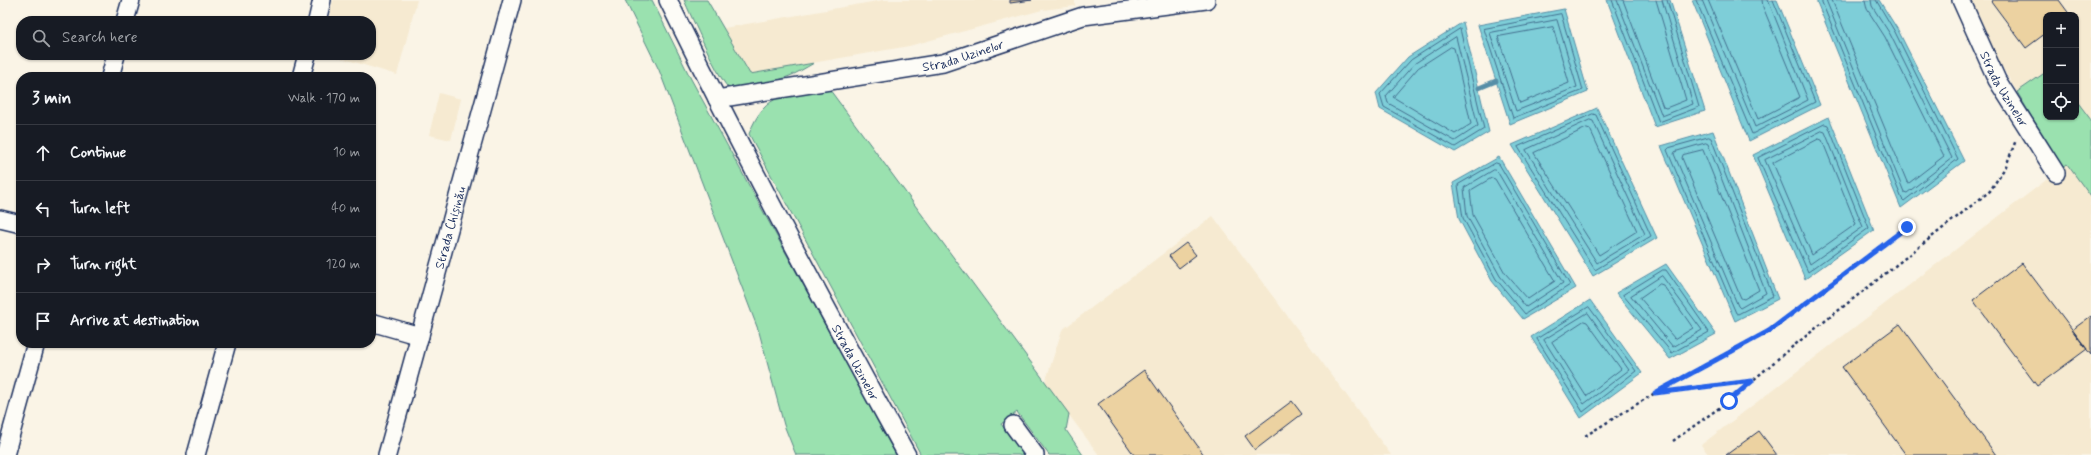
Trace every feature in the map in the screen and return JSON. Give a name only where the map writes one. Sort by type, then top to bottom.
[{"type":"street","points":[[126,16],[131,0]]},
{"type":"street","points":[[318,16],[322,0]]},
{"type":"street","name":"Strada Chișinău","points":[[387,455],[512,0]]},
{"type":"street","name":"Strada Uzinelor","points":[[668,0],[717,99],[838,330],[907,455]]},
{"type":"street","name":"Strada Uzinelor","points":[[717,99],[943,63],[1083,16],[1206,0]]},
{"type":"street","name":"Strada Uzinelor","points":[[1961,0],[1997,80],[2056,173]]},
{"type":"street","points":[[111,72],[115,60]]},
{"type":"street","points":[[302,72],[306,60]]},
{"type":"street","points":[[0,219],[16,223]]},
{"type":"street","points":[[376,323],[420,336]]},
{"type":"street","points":[[5,455],[35,348]]},
{"type":"street","points":[[196,455],[226,348]]},
{"type":"street","points":[[1013,425],[1035,455]]},
{"type":"path","points":[[1673,441],[1729,401],[1787,351],[1990,191],[2006,166],[2022,120]]},
{"type":"path","points":[[1585,436],[1655,393],[1769,331],[1907,227]]},
{"type":"path","points":[[1655,393],[1752,381]]},
{"type":"shaded area","points":[[333,0],[417,0],[397,75],[348,60],[376,60],[376,16],[329,16]]},
{"type":"shaded area","points":[[883,0],[1075,0],[1075,6],[1042,10],[909,46],[750,74],[724,28]]},
{"type":"shaded area","points":[[1968,0],[2091,0],[2091,120],[2079,104],[2079,12],[2043,12],[2043,74],[2017,92],[1978,26]]},
{"type":"shaded area","points":[[439,93],[461,99],[451,140],[429,135]]},
{"type":"shaded area","points":[[2067,164],[2091,197],[2091,455],[1709,455],[1701,445]]},
{"type":"shaded area","points":[[1213,216],[1391,455],[1099,455],[1045,383],[1062,330]]},
{"type":"green space","points":[[625,0],[652,0],[691,79],[896,455],[796,455],[784,425],[759,332],[659,70]]},
{"type":"green space","points":[[684,0],[707,0],[750,74],[814,63],[794,74],[775,81],[749,88],[735,90],[730,89],[713,63]]},
{"type":"green space","points":[[2043,74],[2043,120],[2079,120],[2079,104],[2091,120],[2091,197],[2067,164],[2062,168],[2017,92]]},
{"type":"green space","points":[[830,90],[1069,414],[1066,430],[1083,455],[1049,455],[1017,412],[1001,424],[1024,455],[921,455],[749,134],[755,120],[763,109],[780,97],[802,92]]},
{"type":"water","points":[[1607,0],[1670,0],[1705,111],[1655,127]]},
{"type":"water","points":[[1692,0],[1777,0],[1820,105],[1749,141]]},
{"type":"water","points":[[1816,0],[1879,0],[1898,30],[1964,161],[1901,208]]},
{"type":"water","points":[[1564,9],[1588,92],[1510,124],[1478,25]]},
{"type":"water","points":[[1463,22],[1489,132],[1455,152],[1380,109],[1376,93],[1408,57]]},
{"type":"water","points":[[1597,108],[1657,238],[1593,276],[1512,145]]},
{"type":"water","points":[[1829,117],[1874,230],[1805,279],[1753,155]]},
{"type":"water","points":[[1713,131],[1778,299],[1735,321],[1661,146]]},
{"type":"water","points":[[1499,157],[1576,288],[1523,319],[1492,281],[1459,219],[1453,183]]},
{"type":"water","points":[[1666,264],[1716,334],[1670,359],[1616,293]]},
{"type":"water","points":[[1590,300],[1642,373],[1581,418],[1531,337]]},
{"type":"building","points":[[1010,0],[1032,0],[1010,3]]},
{"type":"building","points":[[2059,0],[2068,12],[2043,12],[2043,35],[2026,48],[1991,1]]},
{"type":"building","points":[[1186,243],[1196,255],[1179,268],[1169,256]]},
{"type":"building","points":[[2022,263],[2087,349],[2037,386],[1973,300]]},
{"type":"building","points":[[2091,316],[2091,355],[2072,330]]},
{"type":"building","points":[[1900,324],[1996,455],[1906,455],[1842,367]]},
{"type":"building","points":[[1144,370],[1204,455],[1134,455],[1098,404]]},
{"type":"building","points":[[1292,401],[1302,414],[1255,450],[1245,436]]},
{"type":"building","points":[[1759,431],[1777,455],[1726,455]]},
{"type":"waterway","points":[[1479,88],[1496,81]]},
{"type":"route","points":[[1729,401],[1752,381],[1655,393],[1769,331],[1907,227]]}]
